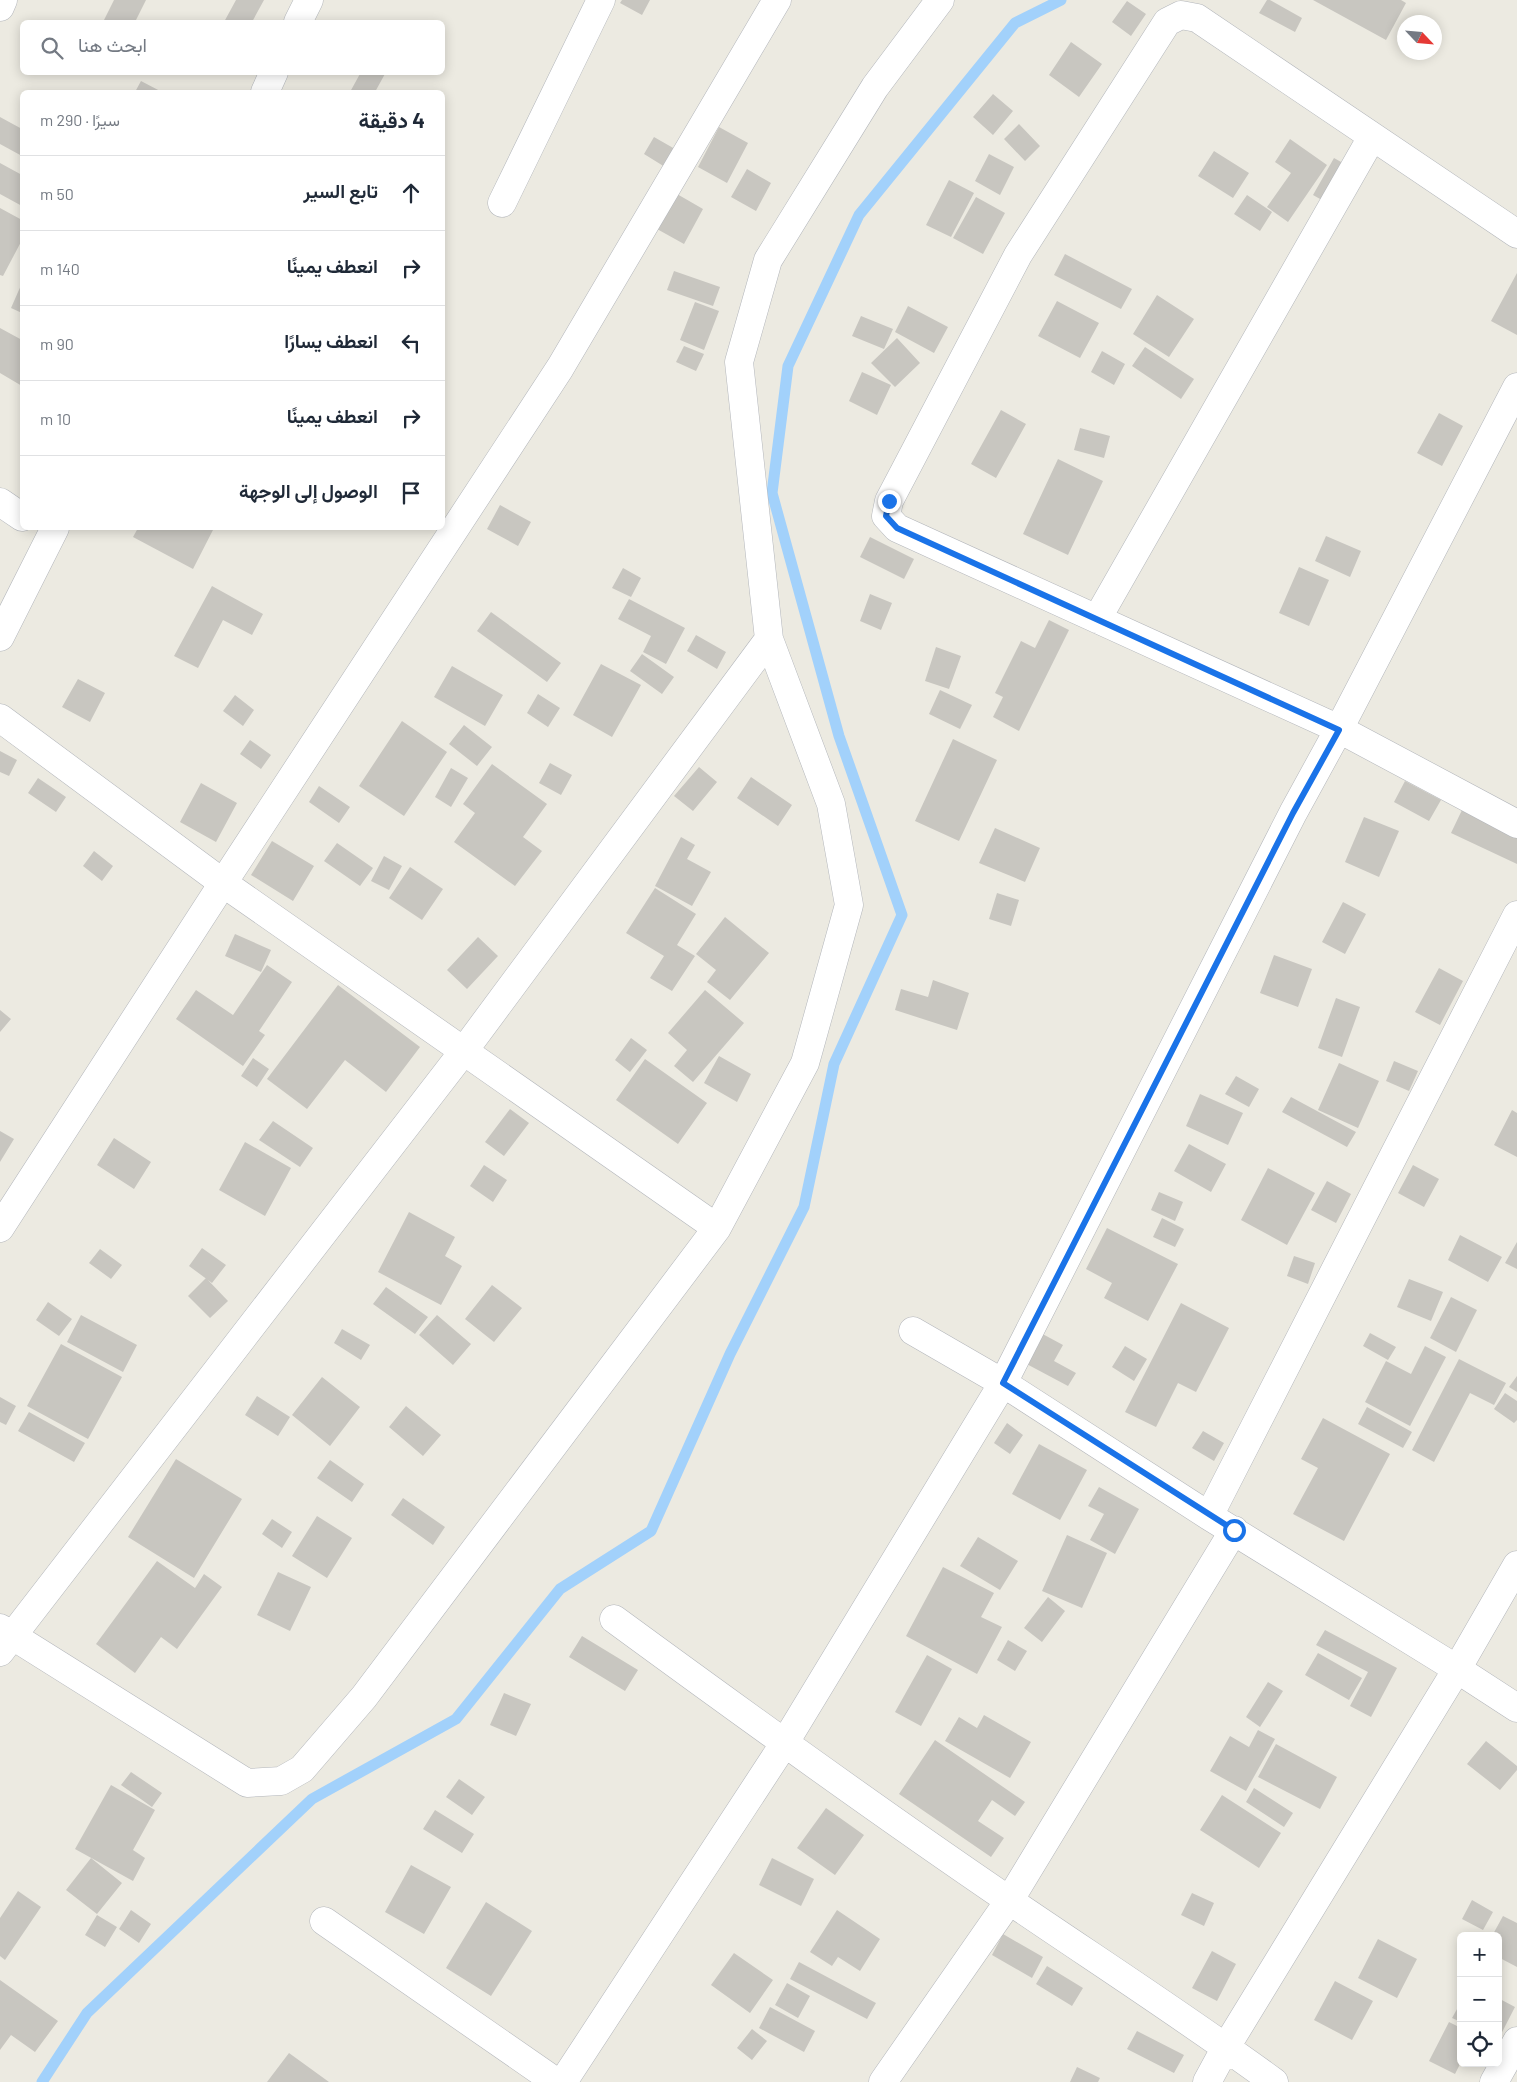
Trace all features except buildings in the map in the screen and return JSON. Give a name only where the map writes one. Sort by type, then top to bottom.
[{"type":"street","points":[[0,7],[4,0]]},
{"type":"street","points":[[299,20],[309,0]]},
{"type":"street","points":[[502,203],[601,0]]},
{"type":"street","points":[[0,1228],[560,368],[777,0]]},
{"type":"street","points":[[769,639],[462,1052],[4,1639],[247,1783],[281,1781],[302,1769],[364,1697],[717,1228],[805,1063],[849,905],[831,804],[769,639],[739,362],[768,260],[875,87],[940,0]]},
{"type":"street","points":[[1517,234],[1197,18],[1181,15],[1167,22],[1018,255],[889,501],[886,516],[897,528],[1339,730],[1517,824]]},
{"type":"street","points":[[265,90],[272,75]]},
{"type":"street","points":[[1097,619],[1372,137]]},
{"type":"street","points":[[563,2082],[784,1744],[1003,1383],[1288,822],[1339,730],[1517,387]]},
{"type":"street","points":[[0,502],[20,516]]},
{"type":"street","points":[[0,637],[48,530]]},
{"type":"street","points":[[0,718],[223,883],[462,1052],[717,1228]]},
{"type":"street","points":[[1209,1516],[1517,915]]},
{"type":"street","points":[[913,1331],[1003,1383],[1209,1516],[1517,1708]]},
{"type":"street","points":[[883,2082],[1009,1901],[1234,1530]]},
{"type":"street","points":[[1207,2082],[1226,2047],[1457,1669],[1517,1565]]},
{"type":"street","points":[[614,1619],[784,1744],[1009,1901],[1226,2047],[1274,2082]]},
{"type":"street","points":[[324,1920],[556,2082]]},
{"type":"street","points":[[1494,2082],[1517,2041]]},
{"type":"waterway","points":[[42,2082],[87,2013],[312,1799],[456,1719],[560,1589],[651,1531],[730,1354],[804,1207],[834,1064],[902,915],[839,736],[772,493],[788,366],[859,215],[1015,23],[1061,0]]},
{"type":"route","points":[[889,501],[886,516],[897,528],[1339,730],[1293,813],[1003,1383],[1209,1516],[1234,1530]]}]
